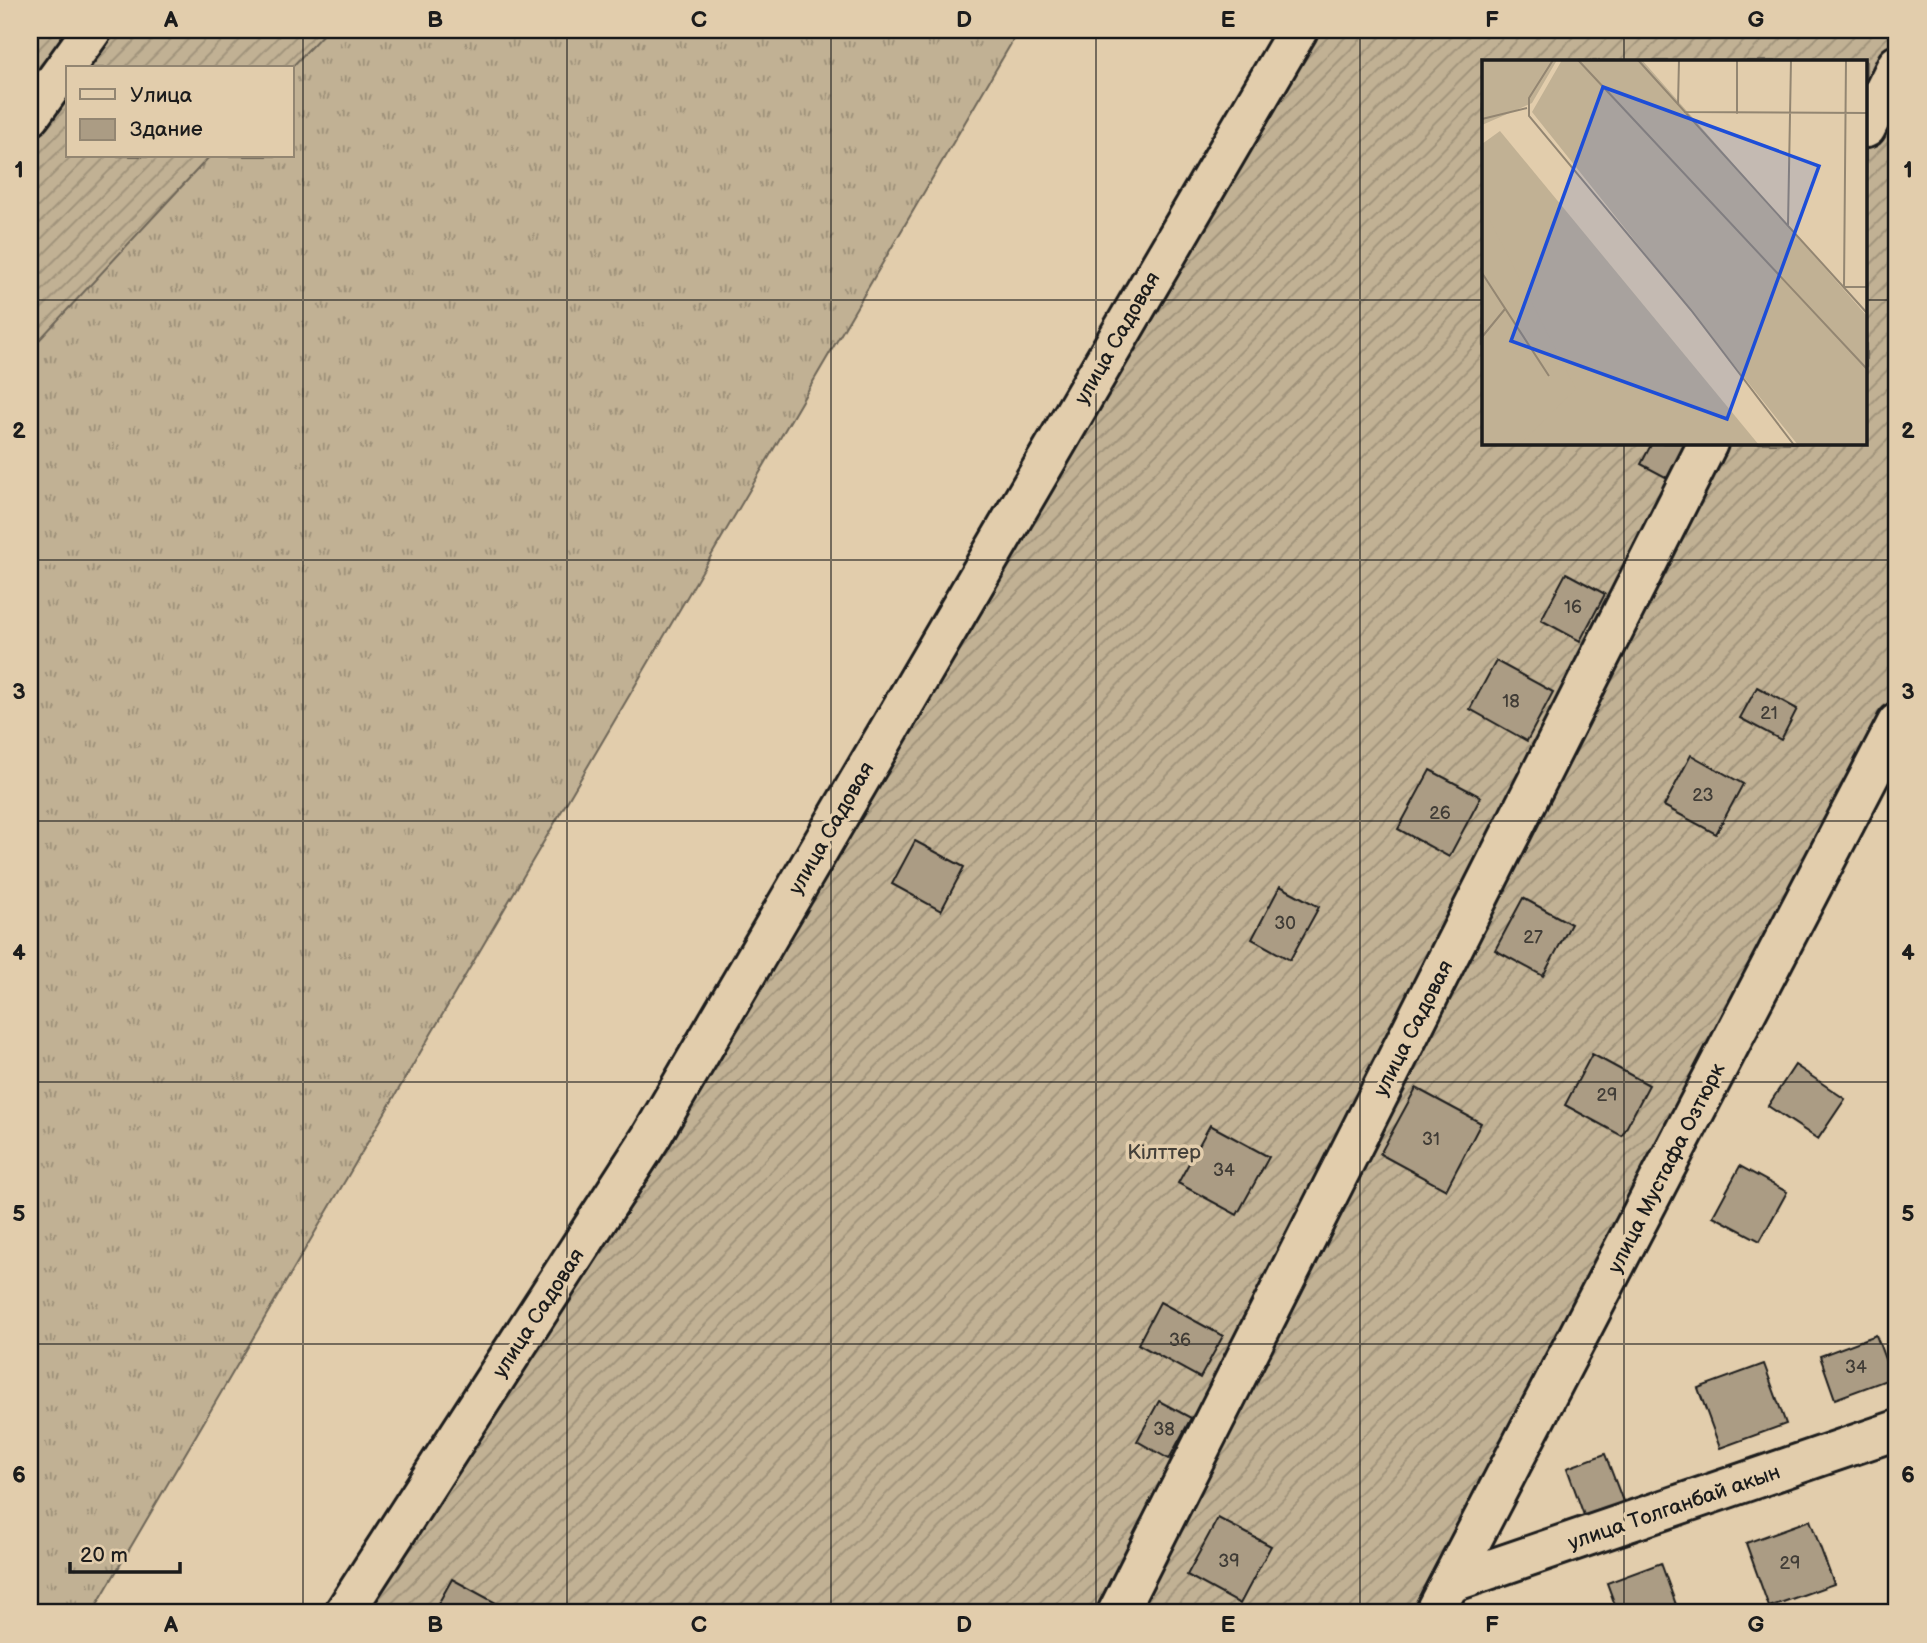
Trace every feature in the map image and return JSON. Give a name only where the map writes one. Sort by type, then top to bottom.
[{"type":"street","points":[[66,66],[92,30]]},
{"type":"street","name":"улица Садовая","points":[[344,1613],[651,1137],[1297,30]]},
{"type":"street","points":[[1868,124],[1897,65]]},
{"type":"street","points":[[30,116],[66,66]]},
{"type":"street","name":"улица Садовая","points":[[1117,1613],[1707,444]]},
{"type":"street","name":"улица Мустафа Озтюрк","points":[[1442,1598],[1897,723]]},
{"type":"street","name":"улица Толганбай акын","points":[[1442,1598],[1897,1430]]},
{"type":"green space","points":[[30,30],[327,30],[293,66],[66,66],[66,158],[208,158],[30,350]]},
{"type":"green space","points":[[188,30],[1019,30],[92,1613],[30,1613],[30,212],[76,158],[294,158],[294,66],[156,66]]},
{"type":"green space","name":"Кілттер","points":[[1314,30],[1897,30],[1897,761],[1431,1613],[349,1613]]},
{"type":"building","points":[[1651,444],[1690,444],[1671,480],[1641,464]]},
{"type":"building","points":[[1566,573],[1605,594],[1580,641],[1541,620]]},
{"type":"building","points":[[1496,661],[1553,692],[1527,741],[1470,709]]},
{"type":"building","points":[[1757,687],[1797,709],[1781,740],[1740,718]]},
{"type":"building","points":[[1691,755],[1743,784],[1716,834],[1664,806]]},
{"type":"building","points":[[1430,770],[1481,797],[1449,857],[1398,829]]},
{"type":"building","points":[[915,841],[964,867],[941,911],[892,884]]},
{"type":"building","points":[[1280,886],[1319,907],[1290,960],[1252,939]]},
{"type":"building","points":[[1523,898],[1571,924],[1543,976],[1495,950]]},
{"type":"building","points":[[1592,1054],[1649,1085],[1622,1136],[1565,1105]]},
{"type":"building","points":[[1795,1065],[1845,1099],[1818,1139],[1768,1106]]},
{"type":"building","points":[[1416,1088],[1481,1123],[1446,1190],[1380,1154]]},
{"type":"building","points":[[1210,1125],[1269,1157],[1237,1215],[1178,1183]]},
{"type":"building","points":[[1740,1166],[1787,1192],[1760,1241],[1713,1216]]},
{"type":"building","points":[[1160,1302],[1223,1336],[1200,1378],[1138,1344]]},
{"type":"building","points":[[1876,1335],[1892,1378],[1835,1399],[1820,1356]]},
{"type":"building","points":[[1897,1339],[1897,1357],[1892,1341]]},
{"type":"building","points":[[1764,1364],[1786,1424],[1720,1448],[1698,1388]]},
{"type":"building","points":[[1159,1401],[1191,1418],[1169,1459],[1137,1441]]},
{"type":"building","points":[[1605,1454],[1624,1504],[1585,1518],[1567,1468]]},
{"type":"building","points":[[1218,1518],[1271,1546],[1240,1604],[1187,1575]]},
{"type":"building","points":[[1810,1520],[1834,1584],[1769,1607],[1746,1543]]},
{"type":"building","points":[[1661,1563],[1679,1613],[1618,1613],[1607,1583]]},
{"type":"building","points":[[452,1579],[509,1610],[507,1613],[433,1613]]}]
